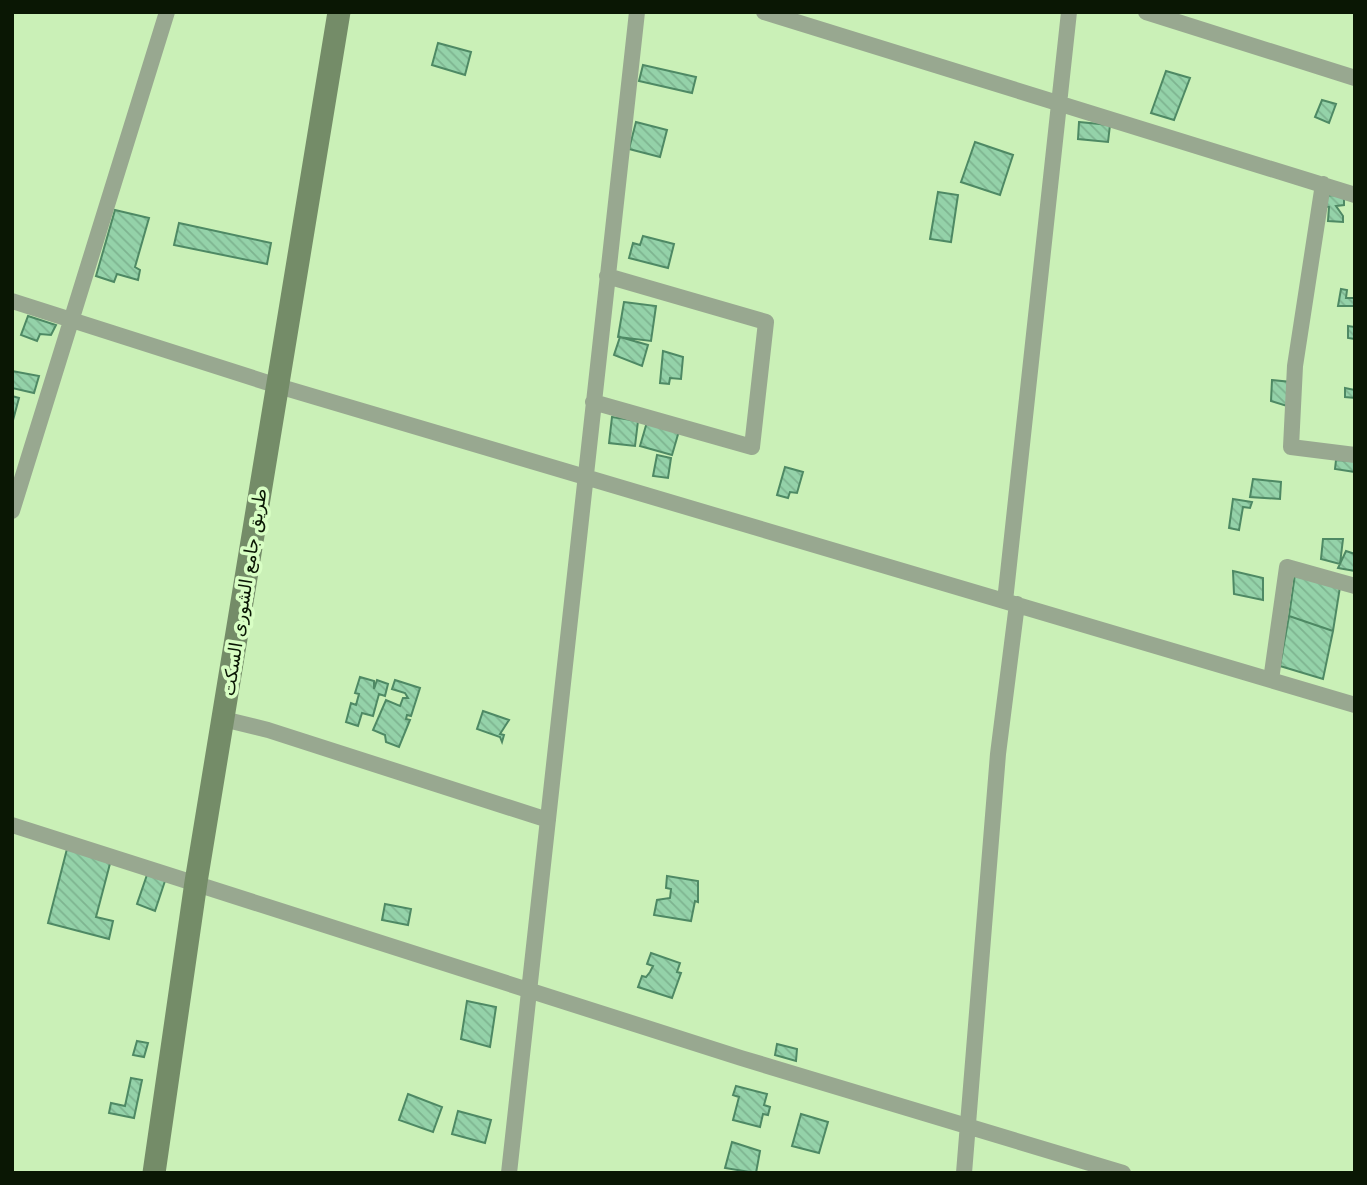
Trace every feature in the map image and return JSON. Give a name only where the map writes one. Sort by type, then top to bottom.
[{"type":"main road","name":"طريق جامع الشورى السكت","points":[[154,1173],[197,882],[339,12]]},
{"type":"street","points":[[12,511],[167,12]]},
{"type":"street","points":[[509,1173],[637,12]]},
{"type":"street","points":[[764,12],[1355,195]]},
{"type":"street","points":[[964,1173],[1011,603],[1069,12]]},
{"type":"street","points":[[1146,12],[1355,78]]},
{"type":"street","points":[[1323,184],[1295,366],[1291,446],[1355,455]]},
{"type":"street","points":[[593,402],[752,447],[766,322],[607,276]]},
{"type":"street","points":[[12,301],[278,386],[1355,705]]},
{"type":"street","points":[[1271,680],[1287,567],[1355,586]]},
{"type":"street","points":[[223,719],[268,730],[548,820]]},
{"type":"street","points":[[12,825],[197,882],[530,991],[1123,1173]]},
{"type":"building","points":[[438,43],[471,52],[465,75],[432,65]]},
{"type":"building","points":[[643,65],[696,77],[692,93],[639,81]]},
{"type":"building","points":[[1166,71],[1190,78],[1174,120],[1151,113]]},
{"type":"building","points":[[1322,100],[1336,104],[1329,123],[1315,117]]},
{"type":"building","points":[[636,122],[667,130],[660,157],[629,149]]},
{"type":"building","points":[[1079,122],[1110,125],[1108,142],[1078,139]]},
{"type":"building","points":[[975,142],[1013,155],[1000,195],[961,182]]},
{"type":"building","points":[[938,192],[958,195],[951,242],[930,239]]},
{"type":"building","points":[[1325,196],[1344,197],[1344,205],[1336,206],[1343,216],[1343,222],[1328,221],[1329,207],[1324,206]]},
{"type":"building","points":[[115,210],[149,218],[135,267],[140,270],[138,280],[117,274],[114,282],[96,276]]},
{"type":"building","points":[[179,223],[271,243],[267,264],[174,245]]},
{"type":"building","points":[[643,236],[674,244],[668,268],[629,258],[633,243],[640,245]]},
{"type":"building","points":[[1341,289],[1347,290],[1346,298],[1355,298],[1355,306],[1338,306]]},
{"type":"building","points":[[624,302],[656,306],[651,341],[618,337]]},
{"type":"building","points":[[28,316],[56,325],[51,335],[40,334],[37,341],[21,335]]},
{"type":"building","points":[[1348,326],[1355,327],[1355,339],[1348,338]]},
{"type":"building","points":[[620,337],[648,345],[642,366],[614,355]]},
{"type":"building","points":[[663,351],[683,357],[681,379],[670,378],[669,384],[660,383]]},
{"type":"building","points":[[12,371],[39,376],[34,393],[12,388]]},
{"type":"building","points":[[1272,380],[1291,382],[1287,406],[1271,401]]},
{"type":"building","points":[[1345,388],[1355,390],[1355,398],[1345,397]]},
{"type":"building","points":[[12,396],[19,398],[12,424]]},
{"type":"building","points":[[612,417],[638,421],[635,446],[609,443]]},
{"type":"building","points":[[647,422],[679,431],[672,455],[640,446]]},
{"type":"building","points":[[657,455],[671,458],[668,478],[653,476]]},
{"type":"building","points":[[1336,460],[1355,461],[1355,472],[1335,469]]},
{"type":"building","points":[[785,467],[803,472],[797,493],[790,492],[788,498],[777,495]]},
{"type":"building","points":[[1253,479],[1281,482],[1280,499],[1250,497]]},
{"type":"building","points":[[1233,499],[1252,502],[1250,508],[1243,507],[1239,530],[1229,528]]},
{"type":"building","points":[[1323,539],[1343,539],[1340,564],[1321,559]]},
{"type":"building","points":[[1346,551],[1355,554],[1355,571],[1338,568]]},
{"type":"building","points":[[1233,571],[1263,578],[1263,600],[1234,594]]},
{"type":"building","points":[[1295,574],[1340,587],[1333,631],[1289,616]]},
{"type":"building","points":[[1289,616],[1333,631],[1323,679],[1280,666]]},
{"type":"building","points":[[360,677],[374,681],[374,689],[377,680],[388,684],[385,696],[379,694],[373,716],[362,713],[358,726],[346,722],[351,703],[356,705],[359,694],[355,693]]},
{"type":"building","points":[[395,680],[420,688],[411,716],[407,715],[406,719],[410,720],[399,747],[386,742],[385,735],[373,730],[386,700],[400,706],[403,698],[408,698],[405,693],[392,689]]},
{"type":"building","points":[[483,711],[509,720],[500,734],[504,735],[502,742],[500,737],[477,729]]},
{"type":"building","points":[[68,845],[112,856],[96,917],[113,921],[109,939],[48,923]]},
{"type":"building","points":[[149,869],[167,875],[155,911],[137,904]]},
{"type":"building","points":[[667,876],[698,881],[698,902],[695,901],[691,921],[654,915],[657,900],[670,898],[671,889],[666,888]]},
{"type":"building","points":[[385,904],[411,909],[408,925],[382,920]]},
{"type":"building","points":[[651,953],[680,963],[677,972],[681,973],[672,998],[638,987],[642,976],[646,977],[653,966],[647,964]]},
{"type":"building","points":[[467,1001],[496,1007],[490,1047],[461,1039]]},
{"type":"building","points":[[137,1041],[148,1043],[144,1057],[133,1055]]},
{"type":"building","points":[[777,1044],[797,1049],[796,1061],[775,1055]]},
{"type":"building","points":[[131,1078],[142,1080],[134,1118],[109,1113],[111,1103],[125,1106]]},
{"type":"building","points":[[736,1086],[767,1094],[764,1105],[770,1107],[768,1115],[763,1114],[760,1127],[733,1120],[739,1097],[733,1095]]},
{"type":"building","points":[[408,1094],[442,1107],[433,1132],[399,1120]]},
{"type":"building","points":[[458,1111],[491,1120],[485,1143],[452,1134]]},
{"type":"building","points":[[801,1114],[828,1122],[819,1153],[792,1146]]},
{"type":"building","points":[[732,1142],[760,1151],[756,1173],[725,1168]]}]
